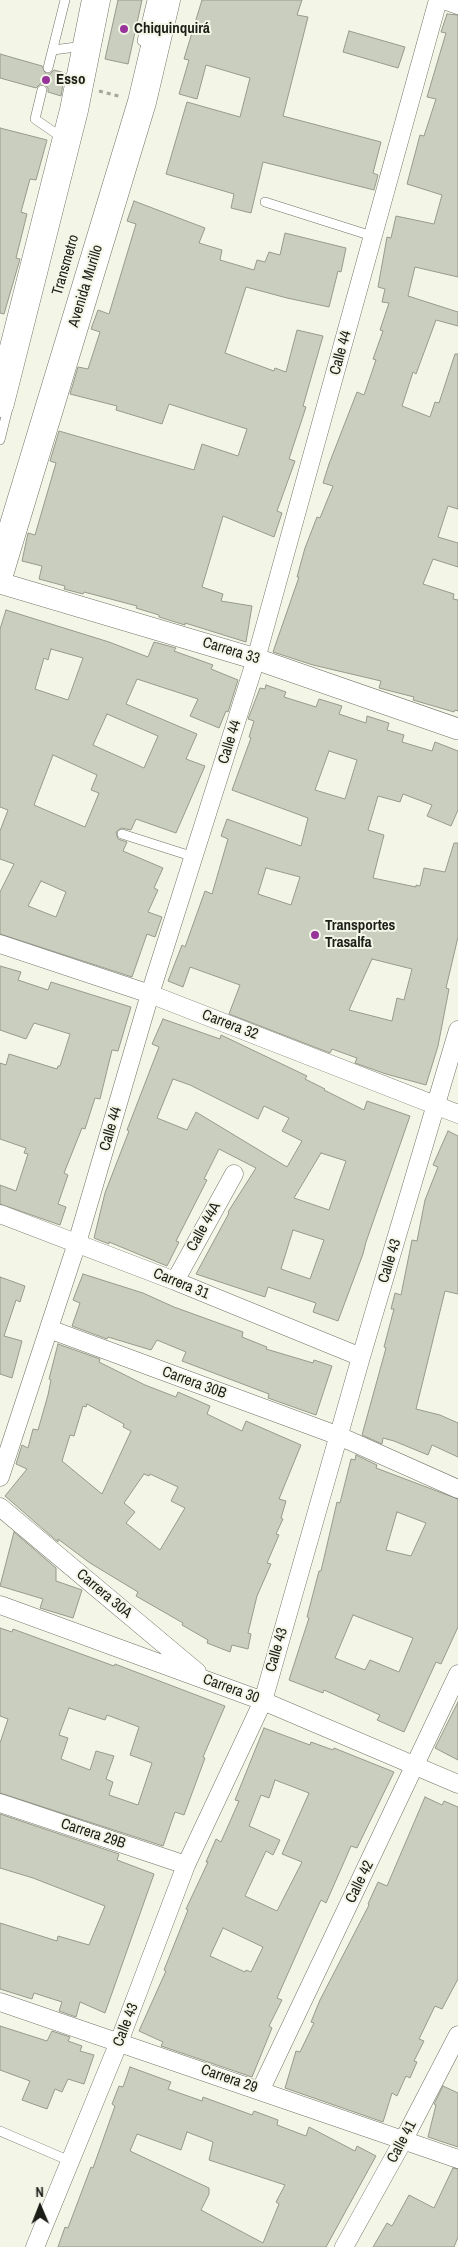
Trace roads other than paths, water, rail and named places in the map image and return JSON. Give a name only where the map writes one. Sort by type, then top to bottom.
[{"type":"main road","points":[[0,403],[66,141],[96,0]]},
{"type":"main road","name":"Avenida Murillo","points":[[0,571],[142,102],[166,0]]},
{"type":"street","name":"Calle 44","points":[[0,1477],[77,1243],[150,994],[256,659],[438,0]]},
{"type":"street","points":[[444,0],[458,5]]},
{"type":"street","name":"Carrera 33","points":[[0,583],[256,659],[458,730]]},
{"type":"street","name":"Carrera 32","points":[[0,944],[150,994],[458,1114]]},
{"type":"street","name":"Calle 43","points":[[35,2247],[119,2042],[186,1865],[263,1701],[361,1357],[458,1030]]},
{"type":"street","name":"Calle 44A","points":[[175,1281],[234,1174]]},
{"type":"street","name":"Carrera 31","points":[[0,1214],[175,1281],[361,1357]]},
{"type":"street","name":"Carrera 30B","points":[[49,1329],[339,1436]]},
{"type":"street","points":[[339,1436],[458,1489]]},
{"type":"street","name":"Carrera 30A","points":[[0,1507],[207,1680]]},
{"type":"street","name":"Carrera 30","points":[[0,1605],[263,1701],[458,1784]]},
{"type":"street","name":"Calle 42","points":[[261,2089],[458,1674]]},
{"type":"street","name":"Carrera 29B","points":[[0,1803],[186,1865]]},
{"type":"street","name":"Carrera 29","points":[[0,2002],[261,2089],[458,2159]]},
{"type":"street","name":"Calle 41","points":[[344,2247],[403,2141],[458,2035]]},
{"type":"lane","points":[[48,68],[65,0]]},
{"type":"lane","points":[[140,54],[152,0]]},
{"type":"lane","points":[[53,50],[87,46]]},
{"type":"lane","points":[[42,90],[35,119],[66,141]]},
{"type":"lane","points":[[265,202],[372,236]]},
{"type":"lane","points":[[0,440],[10,366]]},
{"type":"lane","points":[[122,834],[172,852],[194,857]]},
{"type":"lane","points":[[0,2132],[70,2161]]},
{"type":"place","name":"Chiquinquirá","points":[[124,29]]},
{"type":"place","name":"Esso","points":[[46,80]]},
{"type":"place","name":"Transportes Trasalfa","points":[[315,935]]}]
